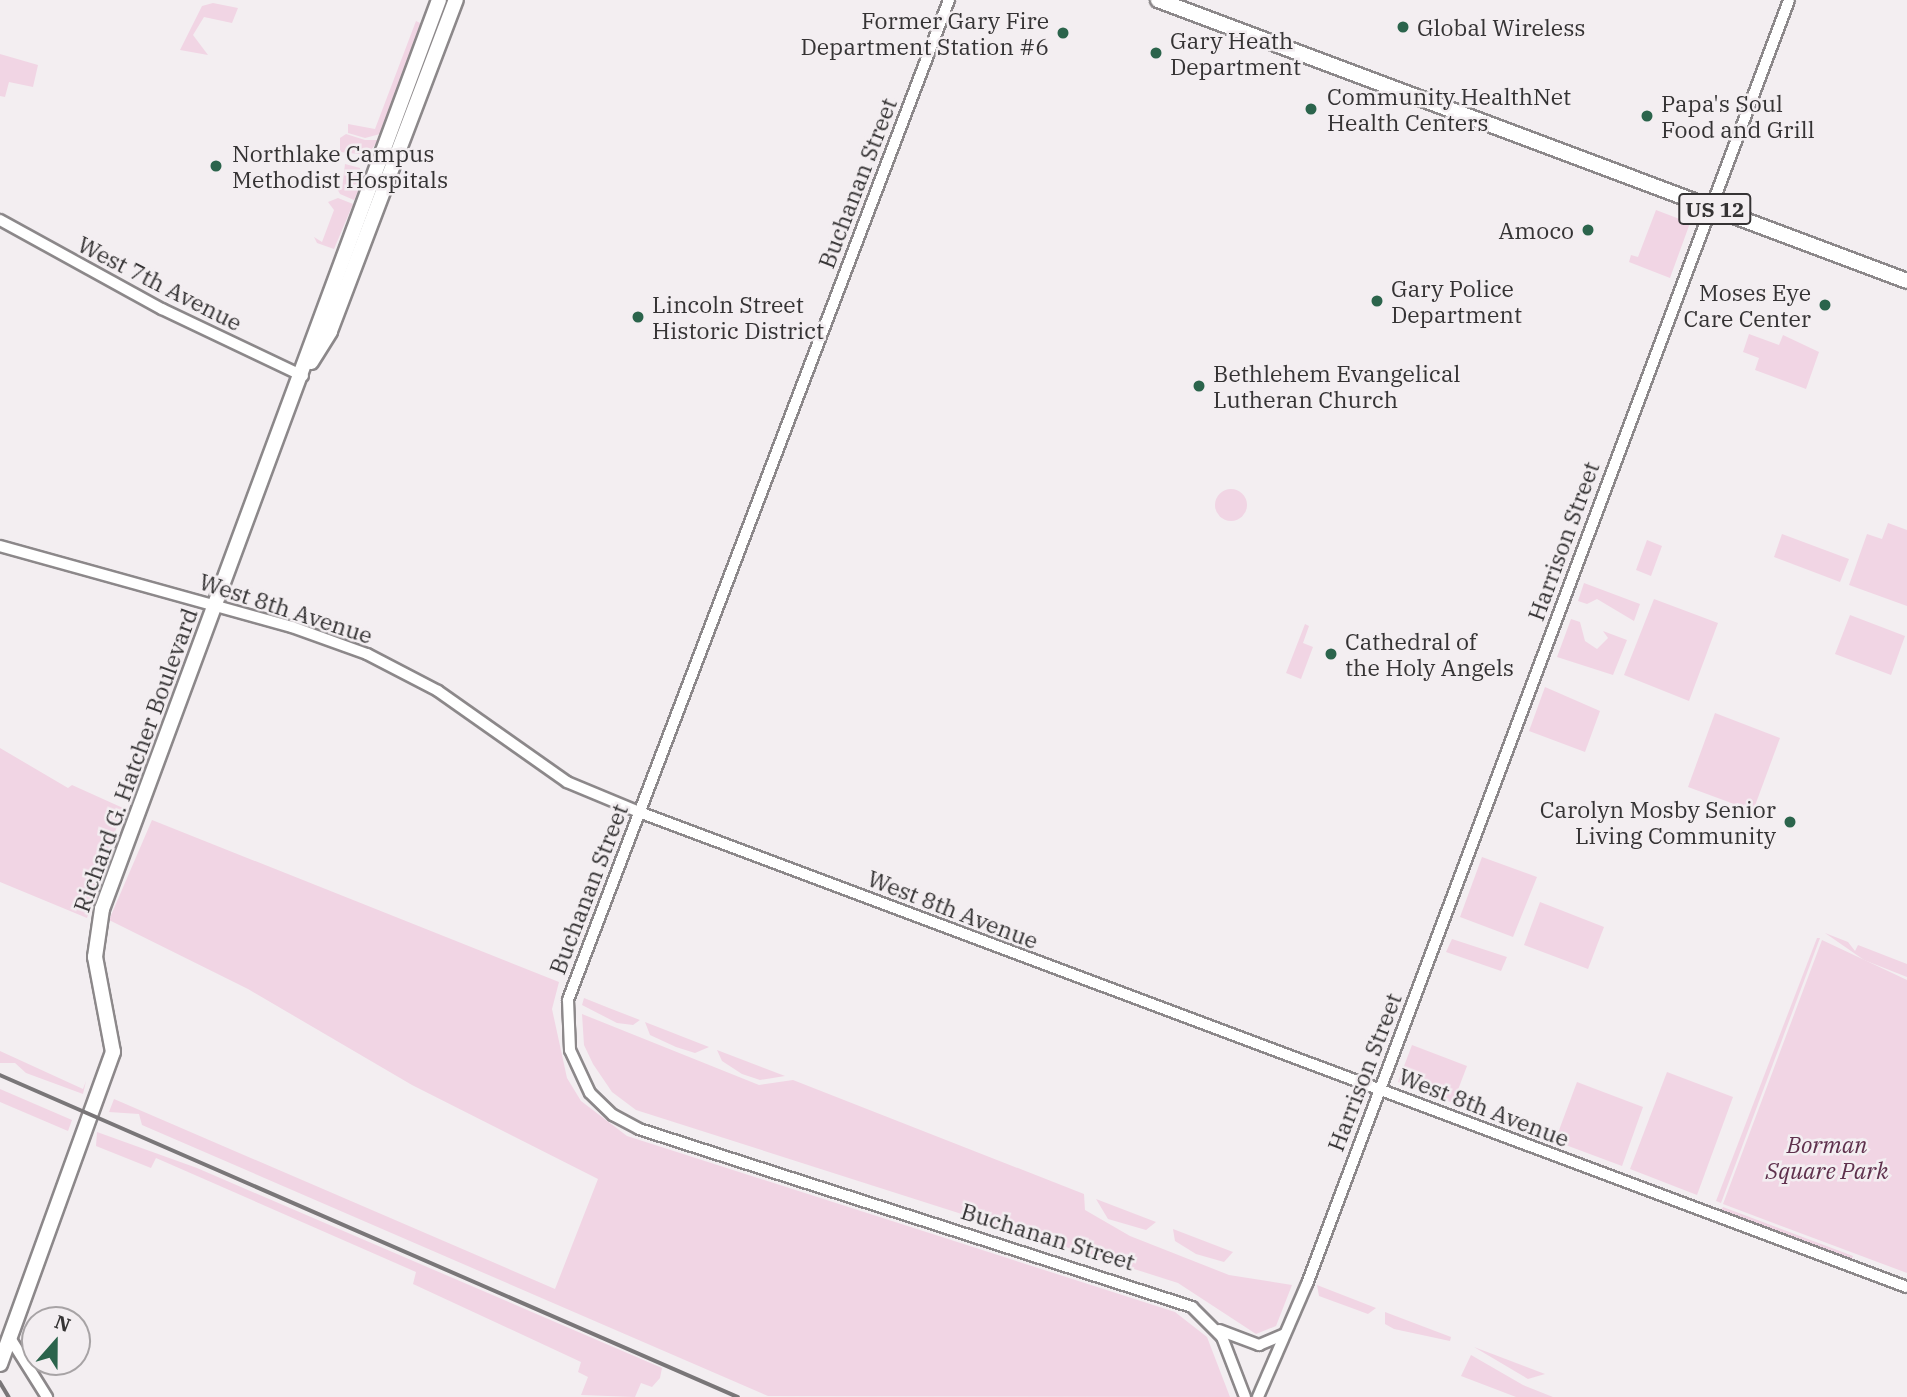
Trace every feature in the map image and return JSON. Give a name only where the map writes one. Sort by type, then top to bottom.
[{"type":"main road","points":[[439,0],[455,3]]},
{"type":"main road","name":"Richard G. Hatcher Boulevard","points":[[0,1364],[113,1052],[95,957],[100,918],[303,376],[319,316],[439,0]]},
{"type":"main road","name":"US 12","points":[[1158,0],[1907,281]]},
{"type":"main road","name":"Richard G. Hatcher Boulevard","points":[[303,376],[330,331],[455,3]]},
{"type":"street","name":"Buchanan Street","points":[[949,0],[566,1006],[573,1063],[606,1109],[647,1132],[1171,1297],[1192,1307],[1216,1329],[1235,1363],[1245,1397]]},
{"type":"street","name":"Harrison Street","points":[[1258,1397],[1287,1332],[1380,1090],[1789,0]]},
{"type":"street","name":"West 7th Avenue","points":[[0,220],[210,333],[303,376]]},
{"type":"street","name":"West 8th Avenue","points":[[0,546],[215,606],[367,654],[438,691],[567,782],[639,812],[1907,1287]]},
{"type":"street","points":[[1216,1329],[1259,1345],[1287,1332]]},
{"type":"street","points":[[9,1338],[47,1397]]},
{"type":"green space","points":[[213,3],[238,8],[232,23],[204,17],[193,35],[208,55],[180,50],[202,6]]},
{"type":"green space","points":[[416,21],[422,24],[380,134],[365,138],[348,133],[348,124],[375,129]]},
{"type":"green space","points":[[0,54],[38,65],[33,87],[9,82],[5,97],[0,96]]},
{"type":"green space","points":[[346,134],[365,140],[378,140],[368,155],[340,152],[340,138]]},
{"type":"green space","points":[[345,164],[360,168],[362,182],[354,200],[340,194],[335,185],[342,189]]},
{"type":"green space","points":[[338,198],[353,204],[334,249],[317,243],[314,237],[322,242],[334,210],[328,202]]},
{"type":"green space","points":[[1656,210],[1690,223],[1670,278],[1629,262],[1631,255],[1638,257]]},
{"type":"green space","points":[[1749,334],[1779,345],[1783,335],[1819,352],[1806,389],[1755,370],[1759,358],[1743,352]]},
{"type":"green space","points":[[1231,489],[1242,494],[1247,505],[1242,516],[1231,521],[1220,516],[1215,505],[1220,494]]},
{"type":"green space","points":[[1888,523],[1907,530],[1907,606],[1849,585],[1867,534],[1882,539]]},
{"type":"green space","points":[[1782,534],[1849,559],[1840,582],[1774,557]]},
{"type":"green space","points":[[1647,540],[1662,546],[1651,576],[1636,570]]},
{"type":"green space","points":[[1584,583],[1640,604],[1634,621],[1597,599],[1587,604],[1578,601]]},
{"type":"green space","points":[[1654,599],[1718,623],[1689,701],[1624,675]]},
{"type":"green space","points":[[1850,615],[1905,636],[1891,675],[1835,654]]},
{"type":"green space","points":[[1571,619],[1580,622],[1585,641],[1597,649],[1608,638],[1603,631],[1627,640],[1613,675],[1557,657]]},
{"type":"green space","points":[[1305,624],[1309,626],[1303,643],[1313,647],[1301,679],[1286,673]]},
{"type":"green space","points":[[1545,687],[1600,711],[1585,752],[1529,731]]},
{"type":"green space","points":[[1715,713],[1780,738],[1753,811],[1688,787]]},
{"type":"green space","points":[[0,748],[68,788],[72,785],[123,808],[87,918],[0,882]]},
{"type":"green space","points":[[152,820],[559,982],[552,1009],[567,1078],[581,1101],[627,1136],[1175,1312],[1207,1337],[1230,1397],[768,1396],[142,1125],[139,1114],[109,1112],[114,1099],[555,1289],[598,1179],[412,1085],[248,989],[109,920]]},
{"type":"green space","points":[[1482,857],[1537,877],[1513,937],[1460,917]]},
{"type":"green space","points":[[1540,902],[1604,927],[1588,969],[1524,945]]},
{"type":"green space","points":[[1825,933],[1848,942],[1855,951],[1858,945],[1907,964],[1907,977],[1864,960]]},
{"type":"green space","points":[[1817,938],[1820,938],[1721,1203],[1716,1201]]},
{"type":"green space","points":[[1452,939],[1507,957],[1501,971],[1446,952]]},
{"type":"green space","name":"Borman Square Park","points":[[1822,940],[1907,980],[1907,1273],[1723,1204]]},
{"type":"green space","points":[[584,998],[640,1020],[633,1025],[617,1023],[582,1005]]},
{"type":"green space","points":[[582,1014],[759,1085],[793,1080],[1084,1194],[1085,1210],[1130,1236],[1229,1275],[1292,1285],[1276,1326],[1256,1334],[1178,1283],[636,1110],[612,1092],[593,1064],[584,1045]]},
{"type":"green space","points":[[645,1022],[709,1047],[695,1053],[676,1047],[650,1035]]},
{"type":"green space","points":[[1412,1045],[1467,1066],[1453,1103],[1398,1082]]},
{"type":"green space","points":[[717,1050],[785,1076],[760,1080],[742,1074],[722,1061]]},
{"type":"green space","points":[[0,1051],[83,1089],[86,1081],[83,1094],[26,1073],[15,1063],[0,1063]]},
{"type":"green space","points":[[1667,1072],[1733,1097],[1697,1195],[1630,1169]]},
{"type":"green space","points":[[1577,1082],[1643,1107],[1622,1166],[1555,1141]]},
{"type":"green space","points":[[0,1089],[72,1120],[68,1131],[0,1102]]},
{"type":"green space","points":[[97,1132],[197,1168],[662,1368],[660,1378],[652,1387],[641,1383],[635,1397],[581,1395],[588,1377],[578,1372],[581,1362],[413,1284],[416,1272],[156,1158],[151,1168],[96,1146]]},
{"type":"green space","points":[[1096,1199],[1156,1222],[1146,1230],[1108,1219]]},
{"type":"green space","points":[[1723,1207],[1853,1256],[1852,1259],[1721,1210]]},
{"type":"green space","points":[[1173,1229],[1233,1252],[1224,1262],[1196,1254],[1175,1241]]},
{"type":"green space","points":[[1317,1285],[1376,1308],[1368,1314],[1319,1296]]},
{"type":"green space","points":[[1385,1312],[1451,1337],[1450,1341],[1394,1329],[1385,1324]]},
{"type":"green space","points":[[1474,1347],[1545,1374],[1528,1379]]},
{"type":"green space","points":[[1471,1355],[1523,1385],[1553,1397],[1516,1397],[1461,1376]]},
{"type":"railway","points":[[0,1075],[738,1397]]},
{"type":"railway","points":[[0,1382],[9,1397]]},
{"type":"place","name":"Global Wireless","points":[[1403,27]]},
{"type":"place","name":"Former Gary Fire Department Station #6","points":[[1063,33]]},
{"type":"place","name":"Gary Heath Department","points":[[1156,53]]},
{"type":"place","name":"Community HealthNet Health Centers","points":[[1311,109]]},
{"type":"place","name":"Papa's Soul Food and Grill","points":[[1647,116]]},
{"type":"place","name":"Northlake Campus Methodist Hospitals","points":[[216,166]]},
{"type":"place","name":"Amoco","points":[[1588,230]]},
{"type":"place","name":"Gary Police Department","points":[[1377,301]]},
{"type":"place","name":"Moses Eye Care Center","points":[[1825,305]]},
{"type":"place","name":"Lincoln Street Historic District","points":[[638,317]]},
{"type":"place","name":"Bethlehem Evangelical Lutheran Church","points":[[1199,386]]},
{"type":"place","name":"Cathedral of the Holy Angels","points":[[1331,654]]},
{"type":"place","name":"Carolyn Mosby Senior Living Community","points":[[1790,822]]}]
